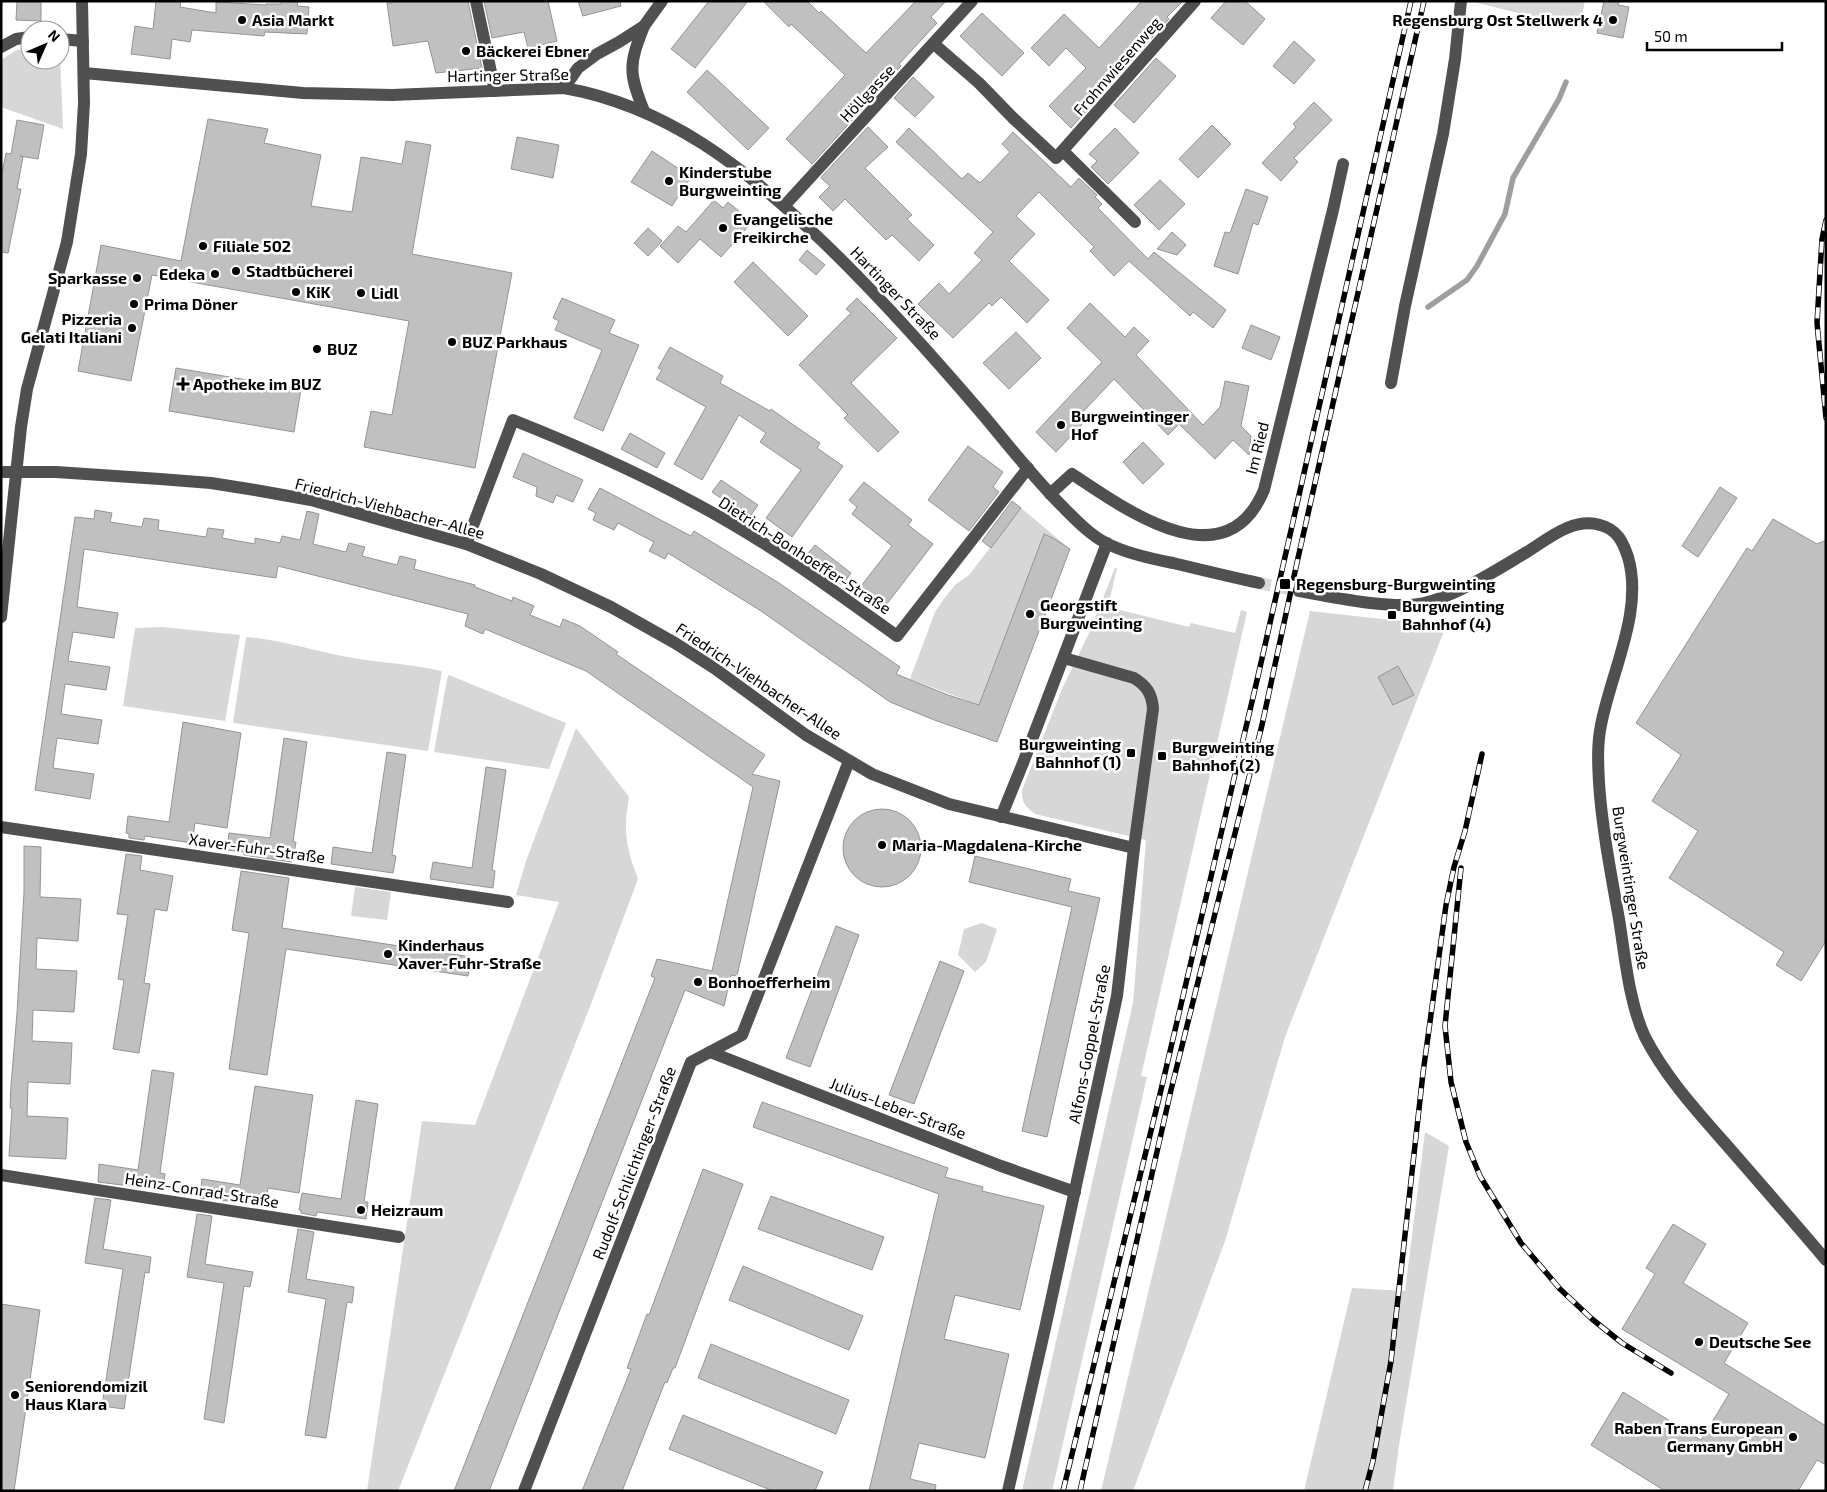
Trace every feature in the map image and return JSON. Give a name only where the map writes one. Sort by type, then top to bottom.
[{"type":"street","points":[[1,617],[21,427],[27,390],[67,242],[82,154],[84,73],[82,1]]},
{"type":"street","points":[[476,1],[495,91]]},
{"type":"street","points":[[644,111],[636,93],[632,74],[633,54],[644,26],[662,1]]},
{"type":"street","name":"Höllgasse","points":[[784,205],[972,1]]},
{"type":"street","name":"Frohnwiesenweg","points":[[1063,151],[1195,1]]},
{"type":"street","points":[[1391,383],[1405,306],[1443,134],[1455,59],[1460,1]]},
{"type":"street","points":[[564,88],[578,68],[597,54],[644,26]]},
{"type":"street","points":[[1,47],[20,38]]},
{"type":"street","points":[[70,40],[83,41]]},
{"type":"street","points":[[934,44],[979,83],[1056,158],[1063,151],[1135,222]]},
{"type":"street","name":"Hartinger Straße","points":[[84,73],[303,93],[392,95],[564,88],[591,92],[644,111],[694,137],[731,162],[784,205],[881,299],[911,331],[1050,494],[1072,517],[1106,543],[1148,558],[1260,583]]},
{"type":"street","name":"Im Ried","points":[[1050,494],[1072,474],[1128,510],[1149,521],[1172,530],[1188,533],[1205,534],[1222,531],[1238,525],[1249,515],[1264,490],[1334,210],[1343,164]]},
{"type":"street","name":"Dietrich-Bonhoeffer-Straße","points":[[466,544],[513,420],[614,462],[727,521],[810,574],[897,636],[1028,468]]},
{"type":"street","name":"Friedrich-Viehbacher-Allee","points":[[1,472],[211,483],[311,500],[466,544],[541,574],[611,607],[675,643],[714,668],[806,735],[872,774],[949,804],[1134,848]]},
{"type":"street","name":"Burgweintinger Straße","points":[[1299,592],[1396,605],[1424,603],[1456,591],[1551,536],[1582,524],[1602,525],[1618,534],[1631,566],[1633,587],[1631,611],[1607,695],[1600,729],[1598,756],[1605,832],[1624,955],[1634,1004],[1644,1034],[1679,1089],[1826,1260]]},
{"type":"street","points":[[1001,817],[1064,658],[1106,543]]},
{"type":"street","name":"Alfons-Goppel-Straße","points":[[1008,1491],[1117,996],[1134,848],[1152,718],[1152,699],[1149,690],[1142,683],[1134,678],[1064,658]]},
{"type":"street","name":"Rudolf-Schlichtinger-Straße","points":[[524,1491],[691,1062],[742,1035],[849,761]]},
{"type":"street","name":"Xaver-Fuhr-Straße","points":[[1,827],[508,902]]},
{"type":"street","name":"Julius-Leber-Straße","points":[[710,1052],[1001,1166],[1075,1192]]},
{"type":"street","name":"Heinz-Conrad-Straße","points":[[1,1175],[398,1237]]},
{"type":"shaded area","points":[[1478,1],[1585,1],[1579,28],[1478,3]]},
{"type":"shaded area","points":[[20,50],[20,70],[61,70],[63,129],[1,107],[1,60]]},
{"type":"shaded area","points":[[1021,508],[1070,549],[1053,538],[1044,535],[979,705],[910,679],[935,612],[955,585],[969,575]]},
{"type":"shaded area","points":[[1115,568],[1117,568],[1108,607],[1189,627],[1191,623],[1235,633],[1241,610],[1247,612],[1141,1076],[1147,1077],[1052,1491],[1022,1491],[1133,1003],[1146,840],[1035,814],[1025,804],[1022,798],[1022,790],[1062,689],[1089,633]]},
{"type":"shaded area","points":[[1310,611],[1446,626],[1285,1037],[1225,1241],[1133,1491],[1101,1491]]},
{"type":"shaded area","points":[[162,627],[240,635],[225,721],[123,706],[135,628]]},
{"type":"shaded area","points":[[246,637],[353,658],[442,671],[428,751],[233,723]]},
{"type":"shaded area","points":[[449,675],[566,723],[549,769],[434,752]]},
{"type":"shaded area","points":[[576,728],[629,797],[626,819],[627,839],[638,879],[591,1004],[398,1491],[367,1491],[422,1121],[475,1125],[559,902],[516,895],[526,861]]},
{"type":"shaded area","points":[[355,887],[391,892],[387,920],[351,916]]},
{"type":"shaded area","points":[[982,923],[997,929],[986,962],[975,972],[958,955],[964,929]]},
{"type":"shaded area","points":[[1425,1132],[1449,1146],[1393,1491],[1304,1491],[1352,1288],[1405,1291]]},
{"type":"building","points":[[17,1],[41,1],[41,20],[16,20]]},
{"type":"building","points":[[156,1],[181,1],[180,7],[216,13],[216,2],[266,5],[281,4],[281,1],[298,1],[297,6],[309,7],[307,34],[265,32],[264,36],[192,30],[190,42],[172,39],[170,59],[131,54],[135,26],[153,29]]},
{"type":"building","points":[[392,1],[468,1],[482,68],[436,73],[428,41],[393,46],[387,3],[392,3]]},
{"type":"building","points":[[484,1],[548,1],[557,41],[528,48],[524,32],[492,38]]},
{"type":"building","points":[[578,1],[620,1],[621,6],[583,16]]},
{"type":"building","points":[[709,1],[748,1],[695,68],[671,49]]},
{"type":"building","points":[[763,1],[807,1],[819,13],[821,11],[866,53],[916,1],[946,1],[931,17],[937,23],[899,64],[901,66],[882,87],[879,84],[853,111],[857,115],[812,164],[786,139],[845,75],[791,24],[789,27]]},
{"type":"building","points":[[1142,1],[1183,1],[1071,128],[1049,106],[1086,68],[1066,48],[1049,66],[1031,48],[1064,14],[1099,48]]},
{"type":"building","points":[[1226,1],[1245,1],[1265,19],[1243,45],[1211,18]]},
{"type":"building","name":"Regensburg Ost Stellwerk 4","points":[[1604,1],[1619,1],[1618,5],[1629,7],[1623,38],[1597,33]]},
{"type":"building","points":[[982,13],[1024,53],[1002,76],[960,36]]},
{"type":"building","points":[[1294,41],[1315,60],[1294,84],[1273,66]]},
{"type":"building","points":[[1156,58],[1176,76],[1134,123],[1114,105]]},
{"type":"building","points":[[707,70],[769,128],[748,150],[687,92]]},
{"type":"building","points":[[913,77],[934,97],[915,117],[894,98]]},
{"type":"building","points":[[1314,102],[1332,120],[1294,158],[1298,162],[1281,181],[1262,163],[1296,127],[1293,124]]},
{"type":"building","points":[[208,119],[268,129],[264,143],[321,155],[311,206],[352,212],[361,157],[402,164],[406,141],[431,145],[412,254],[512,273],[475,468],[364,447],[371,411],[392,415],[409,321],[152,275],[131,381],[78,371],[101,245],[181,261]]},
{"type":"building","points":[[17,120],[44,125],[38,159],[20,156],[23,157],[17,189],[21,189],[8,253],[1,252],[1,178],[6,153],[11,154]]},
{"type":"building","points":[[1212,125],[1231,144],[1198,178],[1179,159]]},
{"type":"building","points":[[868,127],[888,147],[865,168],[912,215],[907,219],[934,245],[919,261],[892,235],[886,240],[845,199],[833,211],[819,197],[830,186],[821,178],[823,175]]},
{"type":"building","points":[[909,128],[962,179],[968,173],[980,183],[1010,152],[1002,144],[1013,132],[1071,187],[1079,178],[1097,195],[1095,197],[1102,204],[1098,208],[1148,259],[1154,252],[1226,310],[1213,328],[1193,312],[1190,316],[1129,261],[1114,276],[1090,251],[1094,247],[1039,192],[1016,216],[1035,234],[1009,261],[1049,300],[1027,323],[1001,297],[992,306],[989,303],[953,338],[918,304],[939,283],[949,294],[982,260],[974,253],[993,232],[896,142]]},
{"type":"building","points":[[1115,128],[1139,153],[1108,184],[1091,167],[1097,161],[1089,154]]},
{"type":"building","points":[[517,137],[559,145],[553,178],[511,169]]},
{"type":"building","points":[[652,151],[691,177],[672,206],[631,182]]},
{"type":"building","points":[[1160,180],[1185,204],[1159,230],[1134,205]]},
{"type":"building","points":[[1246,189],[1268,197],[1258,225],[1253,223],[1238,274],[1214,266],[1225,232],[1230,233]]},
{"type":"building","name":"Evangelische Freikirche","points":[[714,200],[723,208],[728,202],[752,222],[721,257],[700,239],[678,263],[660,246],[678,226],[686,232]]},
{"type":"building","points":[[648,228],[662,241],[648,256],[634,243]]},
{"type":"building","points":[[1172,232],[1186,245],[1177,255],[1157,249]]},
{"type":"building","points":[[807,250],[825,265],[816,275],[799,260]]},
{"type":"building","points":[[753,262],[808,316],[788,336],[734,282]]},
{"type":"building","points":[[562,298],[615,320],[609,333],[639,345],[603,431],[574,418],[602,350],[555,330],[559,321],[553,318]]},
{"type":"building","points":[[857,298],[897,338],[851,383],[899,432],[878,452],[844,418],[848,415],[799,365],[851,313],[846,309]]},
{"type":"building","points":[[1090,303],[1125,337],[1134,327],[1149,341],[1136,355],[1203,425],[1220,407],[1225,381],[1249,386],[1241,426],[1251,436],[1249,455],[1233,440],[1215,459],[1179,424],[1168,435],[1114,379],[1081,414],[1087,419],[1056,452],[1036,432],[1102,362],[1067,328]]},
{"type":"building","points":[[1251,325],[1280,337],[1271,360],[1242,348]]},
{"type":"building","points":[[1016,332],[1041,358],[1009,389],[983,363]]},
{"type":"building","points":[[670,347],[723,376],[720,383],[770,411],[771,409],[820,443],[817,448],[843,466],[792,537],[766,518],[801,470],[760,442],[766,433],[739,415],[702,480],[674,464],[706,407],[656,379],[662,370],[658,368]]},
{"type":"building","points":[[176,368],[301,389],[294,432],[169,411]]},
{"type":"building","points":[[630,433],[665,453],[657,468],[621,449]]},
{"type":"building","points":[[1143,442],[1164,464],[1143,484],[1123,462]]},
{"type":"building","points":[[968,446],[1003,472],[993,487],[999,492],[969,531],[928,500]]},
{"type":"building","points":[[523,453],[583,480],[573,502],[556,495],[553,503],[536,496],[537,487],[513,477]]},
{"type":"building","points":[[721,480],[758,505],[749,518],[712,492]]},
{"type":"building","points":[[864,482],[912,520],[908,525],[933,544],[886,605],[861,586],[892,546],[852,514],[857,507],[849,500]]},
{"type":"building","points":[[1720,487],[1737,498],[1698,557],[1682,546]]},
{"type":"building","points":[[600,488],[691,536],[694,531],[779,583],[900,667],[896,674],[979,705],[1044,534],[1070,549],[997,742],[890,702],[761,611],[668,553],[665,559],[649,551],[654,542],[618,523],[614,530],[593,520],[596,513],[588,509]]},
{"type":"building","points":[[1012,501],[1021,508],[991,548],[982,541]]},
{"type":"building","points":[[95,510],[112,513],[110,522],[142,527],[144,518],[159,520],[158,530],[206,537],[208,528],[224,530],[222,538],[255,544],[255,538],[280,543],[282,536],[300,540],[307,511],[319,514],[313,544],[346,552],[349,543],[365,547],[362,556],[397,565],[400,556],[416,560],[414,569],[475,585],[475,587],[512,601],[513,597],[534,606],[530,615],[560,627],[563,619],[580,626],[618,652],[616,654],[765,755],[752,774],[780,781],[737,976],[731,975],[724,1006],[685,990],[489,1491],[454,1491],[655,978],[651,976],[657,959],[712,971],[753,787],[586,671],[485,629],[483,634],[465,626],[468,614],[278,566],[276,578],[84,549],[77,607],[118,613],[114,638],[73,632],[68,661],[110,667],[106,690],[65,684],[61,714],[102,720],[98,744],[57,738],[53,768],[94,774],[90,799],[35,790],[75,517],[94,519]]},
{"type":"building","points":[[1773,519],[1817,544],[1826,540],[1826,941],[1801,981],[1776,965],[1784,952],[1669,878],[1698,831],[1652,801],[1681,755],[1636,723],[1747,548],[1752,551]]},
{"type":"building","points":[[815,545],[851,573],[842,585],[806,556]]},
{"type":"building","points":[[1398,666],[1414,695],[1393,705],[1378,677]]},
{"type":"building","points":[[183,722],[241,733],[227,828],[195,823],[192,843],[145,836],[144,840],[129,838],[129,834],[126,833],[128,816],[169,822]]},
{"type":"building","points":[[284,738],[307,742],[292,862],[244,855],[244,852],[227,850],[229,833],[270,838]]},
{"type":"building","points":[[387,752],[406,755],[392,855],[396,856],[393,873],[331,864],[333,847],[372,853]]},
{"type":"building","points":[[486,767],[506,770],[492,870],[495,871],[493,888],[430,879],[433,862],[472,868]]},
{"type":"building","name":"Maria-Magdalena-Kirche","points":[[882,809],[897,812],[914,826],[918,833],[921,848],[918,863],[904,880],[897,884],[882,887],[867,884],[850,870],[846,863],[843,848],[846,833],[860,816],[867,812]]},
{"type":"building","points":[[24,846],[41,847],[40,897],[81,899],[78,941],[37,938],[36,969],[77,971],[74,1012],[33,1010],[32,1041],[72,1043],[70,1084],[28,1082],[27,1116],[68,1118],[66,1159],[9,1156],[12,1108],[10,1108],[11,1085],[24,893]]},
{"type":"building","points":[[126,854],[142,856],[140,870],[173,876],[167,911],[155,909],[144,983],[150,984],[139,1053],[113,1049],[124,980],[118,979],[128,915],[117,914]]},
{"type":"building","points":[[975,856],[1071,879],[1068,891],[1100,898],[1047,1137],[1022,1131],[1072,907],[969,882]]},
{"type":"building","points":[[241,871],[289,878],[282,928],[471,957],[468,976],[286,949],[267,1075],[229,1069],[249,933],[232,930]]},
{"type":"building","points":[[836,926],[859,935],[810,1067],[786,1058]]},
{"type":"building","points":[[940,961],[964,971],[914,1104],[889,1095]]},
{"type":"building","points":[[152,1070],[174,1073],[160,1173],[165,1174],[163,1190],[98,1182],[99,1164],[138,1170]]},
{"type":"building","points":[[255,1086],[313,1095],[299,1193],[268,1188],[266,1205],[200,1198],[202,1179],[240,1185]]},
{"type":"building","points":[[356,1100],[378,1104],[364,1202],[368,1202],[366,1219],[317,1212],[316,1216],[301,1213],[301,1210],[299,1210],[302,1193],[341,1199]]},
{"type":"building","points":[[762,1102],[948,1168],[945,1177],[983,1187],[982,1191],[1044,1206],[1020,1310],[955,1295],[944,1339],[1009,1354],[985,1458],[919,1443],[910,1479],[936,1485],[935,1491],[869,1491],[939,1194],[753,1127]]},
{"type":"building","points":[[703,1169],[743,1184],[675,1368],[673,1368],[667,1383],[665,1382],[622,1491],[582,1491],[631,1369],[627,1368],[647,1314],[649,1315]]},
{"type":"building","points":[[771,1196],[884,1237],[872,1270],[758,1229]]},
{"type":"building","points":[[95,1198],[111,1200],[103,1249],[151,1257],[149,1273],[145,1272],[124,1409],[102,1406],[123,1269],[85,1263]]},
{"type":"building","points":[[197,1214],[212,1216],[205,1264],[253,1272],[250,1287],[244,1286],[224,1423],[204,1419],[224,1283],[187,1277]]},
{"type":"building","points":[[1673,1224],[1706,1244],[1683,1283],[1748,1323],[1724,1363],[1826,1426],[1826,1465],[1817,1460],[1798,1491],[1665,1491],[1591,1445],[1623,1392],[1701,1440],[1729,1394],[1622,1329],[1655,1274],[1646,1268]]},
{"type":"building","points":[[298,1229],[314,1232],[306,1279],[354,1287],[352,1303],[347,1302],[326,1438],[305,1435],[326,1299],[288,1292]]},
{"type":"building","points":[[743,1266],[863,1316],[849,1350],[729,1300]]},
{"type":"building","name":"Seniorendomizil Haus Klara","points":[[1,1304],[40,1310],[14,1491],[1,1491]]},
{"type":"building","points":[[711,1344],[849,1400],[836,1434],[698,1378]]},
{"type":"building","points":[[683,1415],[823,1472],[815,1491],[773,1491],[669,1449]]},
{"type":"waterway","points":[[1428,307],[1467,280],[1477,266],[1505,214],[1513,178],[1559,99],[1566,82]]},
{"type":"tunnel","points":[[1259,583],[1299,591]]},
{"type":"railway","points":[[1063,1491],[1161,1090],[1258,676],[1411,1]]},
{"type":"railway","points":[[1080,1491],[1171,1090],[1262,725],[1424,1]]},
{"type":"railway","points":[[1826,220],[1822,239],[1817,323],[1826,418]]},
{"type":"railway","points":[[1365,1491],[1373,1461],[1391,1361],[1423,1073],[1446,905],[1482,754]]},
{"type":"railway","points":[[1461,868],[1445,1026],[1451,1082],[1466,1142],[1480,1176],[1521,1243],[1560,1289],[1592,1319],[1622,1343],[1671,1373]]},
{"type":"place","name":"Asia Markt","points":[[242,20]]},
{"type":"place","name":"Regensburg Ost Stellwerk 4","points":[[1613,20]]},
{"type":"place","name":"Bäckerei Ebner","points":[[466,51]]},
{"type":"place","name":"Kinderstube Burgweinting","points":[[669,181]]},
{"type":"place","name":"Evangelische Freikirche","points":[[723,228]]},
{"type":"place","name":"Filiale 502","points":[[203,246]]},
{"type":"place","name":"Stadtbücherei","points":[[236,271]]},
{"type":"place","name":"Edeka","points":[[215,274]]},
{"type":"place","name":"Sparkasse","points":[[137,278]]},
{"type":"place","name":"KiK","points":[[296,292]]},
{"type":"place","name":"Lidl","points":[[361,293]]},
{"type":"place","name":"Prima Döner","points":[[134,304]]},
{"type":"place","name":"Pizzeria Gelati Italiani","points":[[132,328]]},
{"type":"place","name":"BUZ Parkhaus","points":[[452,342]]},
{"type":"place","name":"BUZ","points":[[317,349]]},
{"type":"place","name":"Apotheke im BUZ","points":[[183,384]]},
{"type":"place","name":"Burgweintinger Hof","points":[[1061,425]]},
{"type":"place","name":"Regensburg-Burgweinting","points":[[1285,584]]},
{"type":"place","name":"Georgstift Burgweinting","points":[[1030,614]]},
{"type":"place","name":"Burgweinting Bahnhof (4)","points":[[1392,615]]},
{"type":"place","name":"Burgweinting Bahnhof (1)","points":[[1131,753]]},
{"type":"place","name":"Burgweinting Bahnhof (2)","points":[[1162,756]]},
{"type":"place","name":"Maria-Magdalena-Kirche","points":[[882,845]]},
{"type":"place","name":"Kinderhaus Xaver-Fuhr-Straße","points":[[388,954]]},
{"type":"place","name":"Bonhoefferheim","points":[[698,982]]},
{"type":"place","name":"Heizraum","points":[[361,1210]]},
{"type":"place","name":"Deutsche See","points":[[1699,1342]]},
{"type":"place","name":"Seniorendomizil Haus Klara","points":[[15,1395]]},
{"type":"place","name":"Raben Trans European Germany GmbH","points":[[1793,1437]]}]
